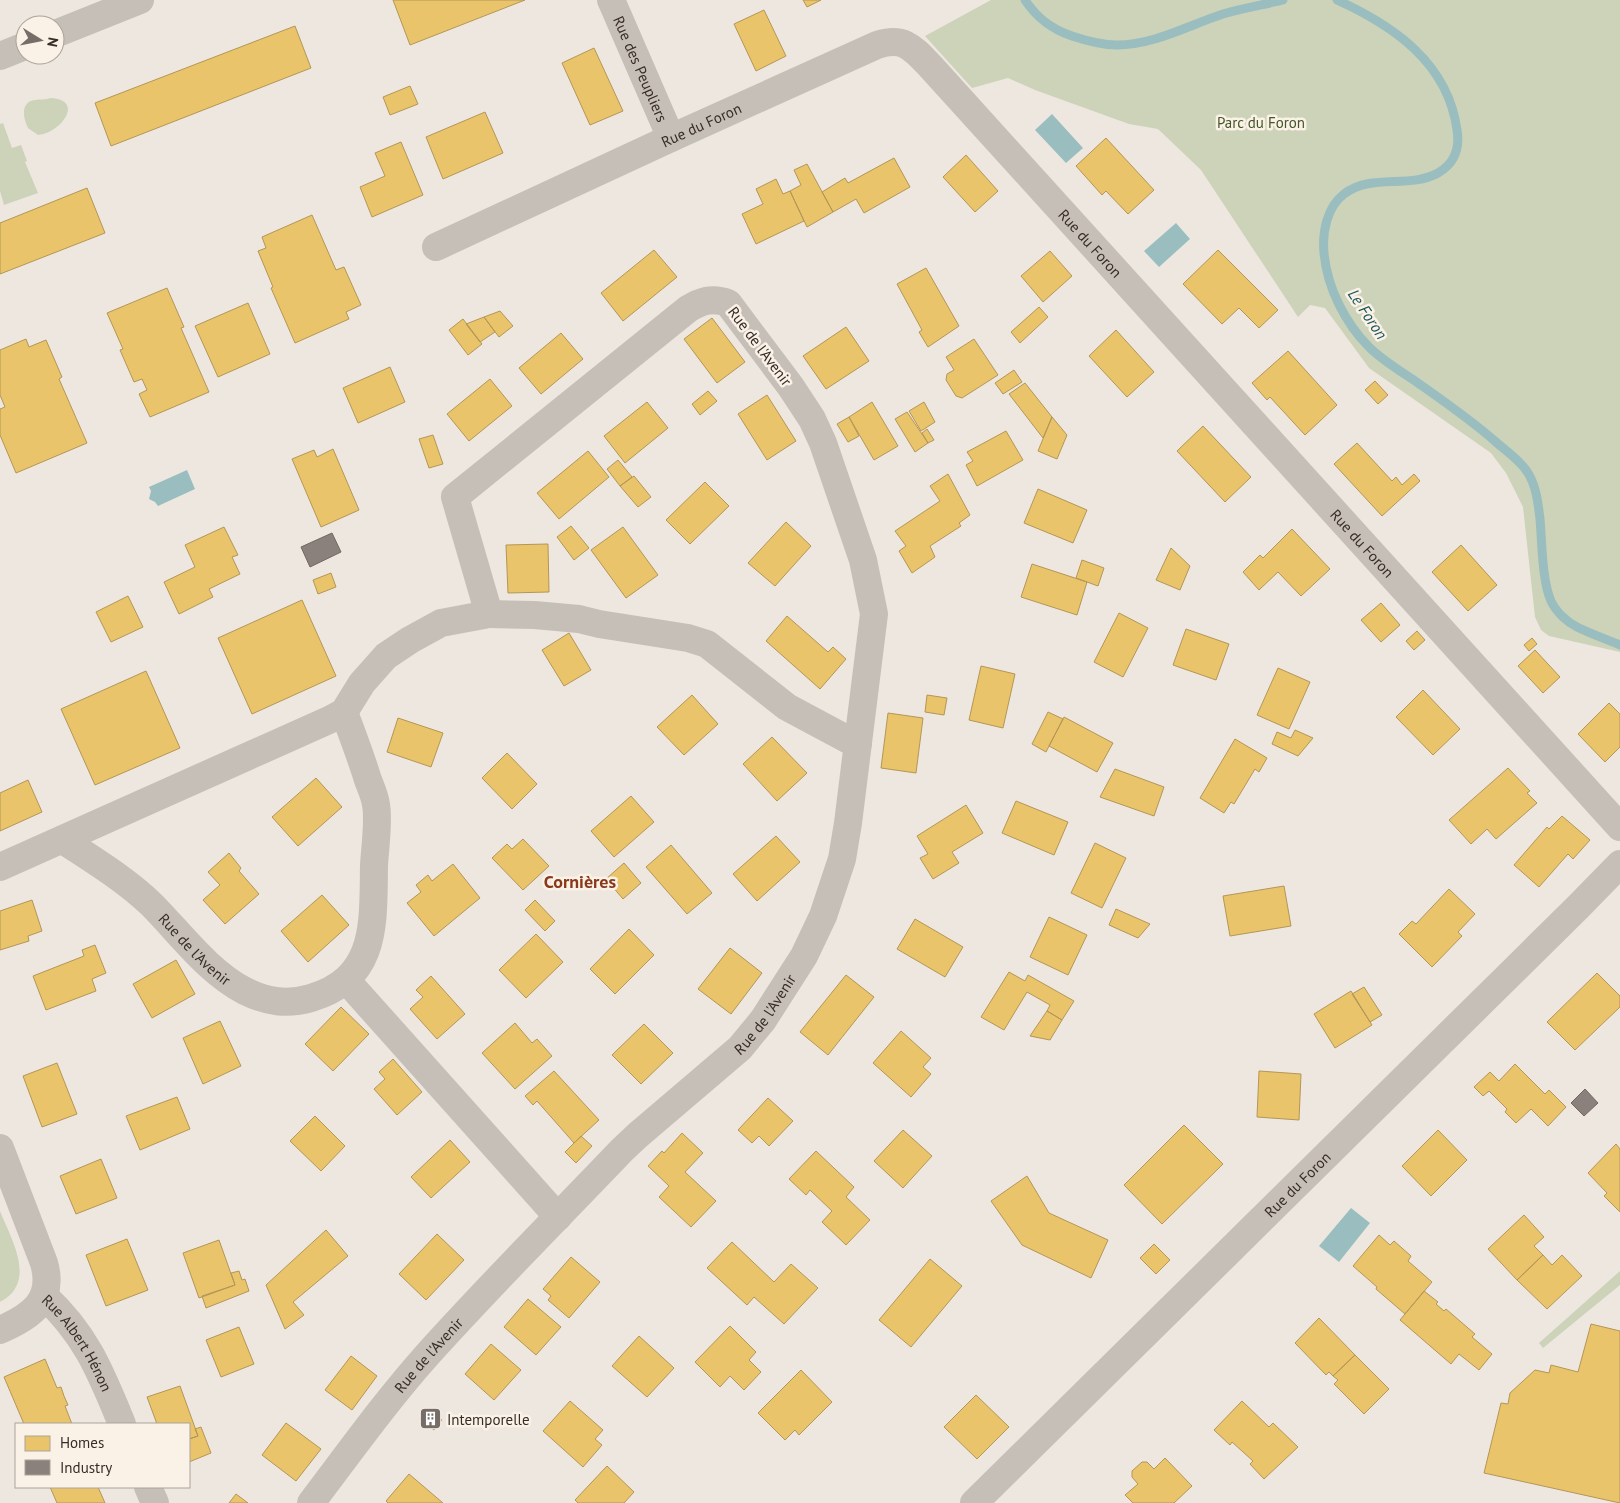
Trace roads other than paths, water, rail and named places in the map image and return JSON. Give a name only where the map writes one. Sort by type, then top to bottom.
[{"type":"street","points":[[65,30],[140,0]]},
{"type":"street","name":"Rue des Peupliers","points":[[611,0],[671,138]]},
{"type":"street","name":"Rue du Foron","points":[[436,247],[877,45],[888,41],[909,45],[1620,827]]},
{"type":"street","points":[[0,56],[15,50]]},
{"type":"street","name":"Rue de l'Avenir","points":[[311,1503],[380,1412],[427,1355],[638,1134],[740,1048],[763,1020],[804,956],[822,916],[842,859],[874,614],[863,560],[823,443],[812,419],[791,387],[728,303],[720,300],[700,302],[688,309],[455,497],[489,614]]},
{"type":"street","points":[[0,867],[329,720],[344,712],[362,682],[386,656],[410,640],[441,623],[489,614],[579,619],[688,638],[707,644],[787,707],[858,745]]},
{"type":"street","name":"Rue de l'Avenir","points":[[62,840],[132,888],[150,903],[214,969],[246,992],[273,1002],[285,1003],[327,993],[347,981],[366,950],[374,919],[376,805],[344,712]]},
{"type":"street","name":"Rue du Foron","points":[[974,1503],[1620,864]]},
{"type":"street","points":[[347,981],[558,1217]]},
{"type":"street","name":"Rue Albert Hénon","points":[[0,1148],[46,1270],[47,1284],[44,1296],[67,1318],[88,1347],[122,1423]]},
{"type":"street","points":[[0,1330],[28,1316],[38,1306],[44,1296]]},
{"type":"street","points":[[148,1488],[155,1503]]},
{"type":"water","points":[[1052,114],[1083,148],[1066,163],[1035,130]]},
{"type":"water","points":[[1176,223],[1190,239],[1159,267],[1144,251]]},
{"type":"water","points":[[187,470],[195,489],[158,506],[149,499],[151,491],[149,487]]},
{"type":"water","points":[[1351,1208],[1370,1223],[1339,1262],[1319,1246]]},
{"type":"waterway","name":"Le Foron","points":[[1025,0],[1034,12],[1057,30],[1089,41],[1117,45],[1144,42],[1223,14],[1283,0]]},
{"type":"waterway","name":"Le Foron","points":[[1337,0],[1379,22],[1398,35],[1430,66],[1452,106],[1458,143],[1449,165],[1438,173],[1427,178],[1415,180],[1366,184],[1355,188],[1338,199],[1327,220],[1324,237],[1326,266],[1333,291],[1352,327],[1374,352],[1487,434],[1523,466],[1532,481],[1536,493],[1544,572],[1548,593],[1553,605],[1573,625],[1620,645]]},
{"type":"place","name":"Intemporelle","points":[[431,1419]]},
{"type":"district","name":"Cornières","points":[[580,881]]},
{"type":"park label","name":"Parc du Foron","points":[[1261,122]]}]
